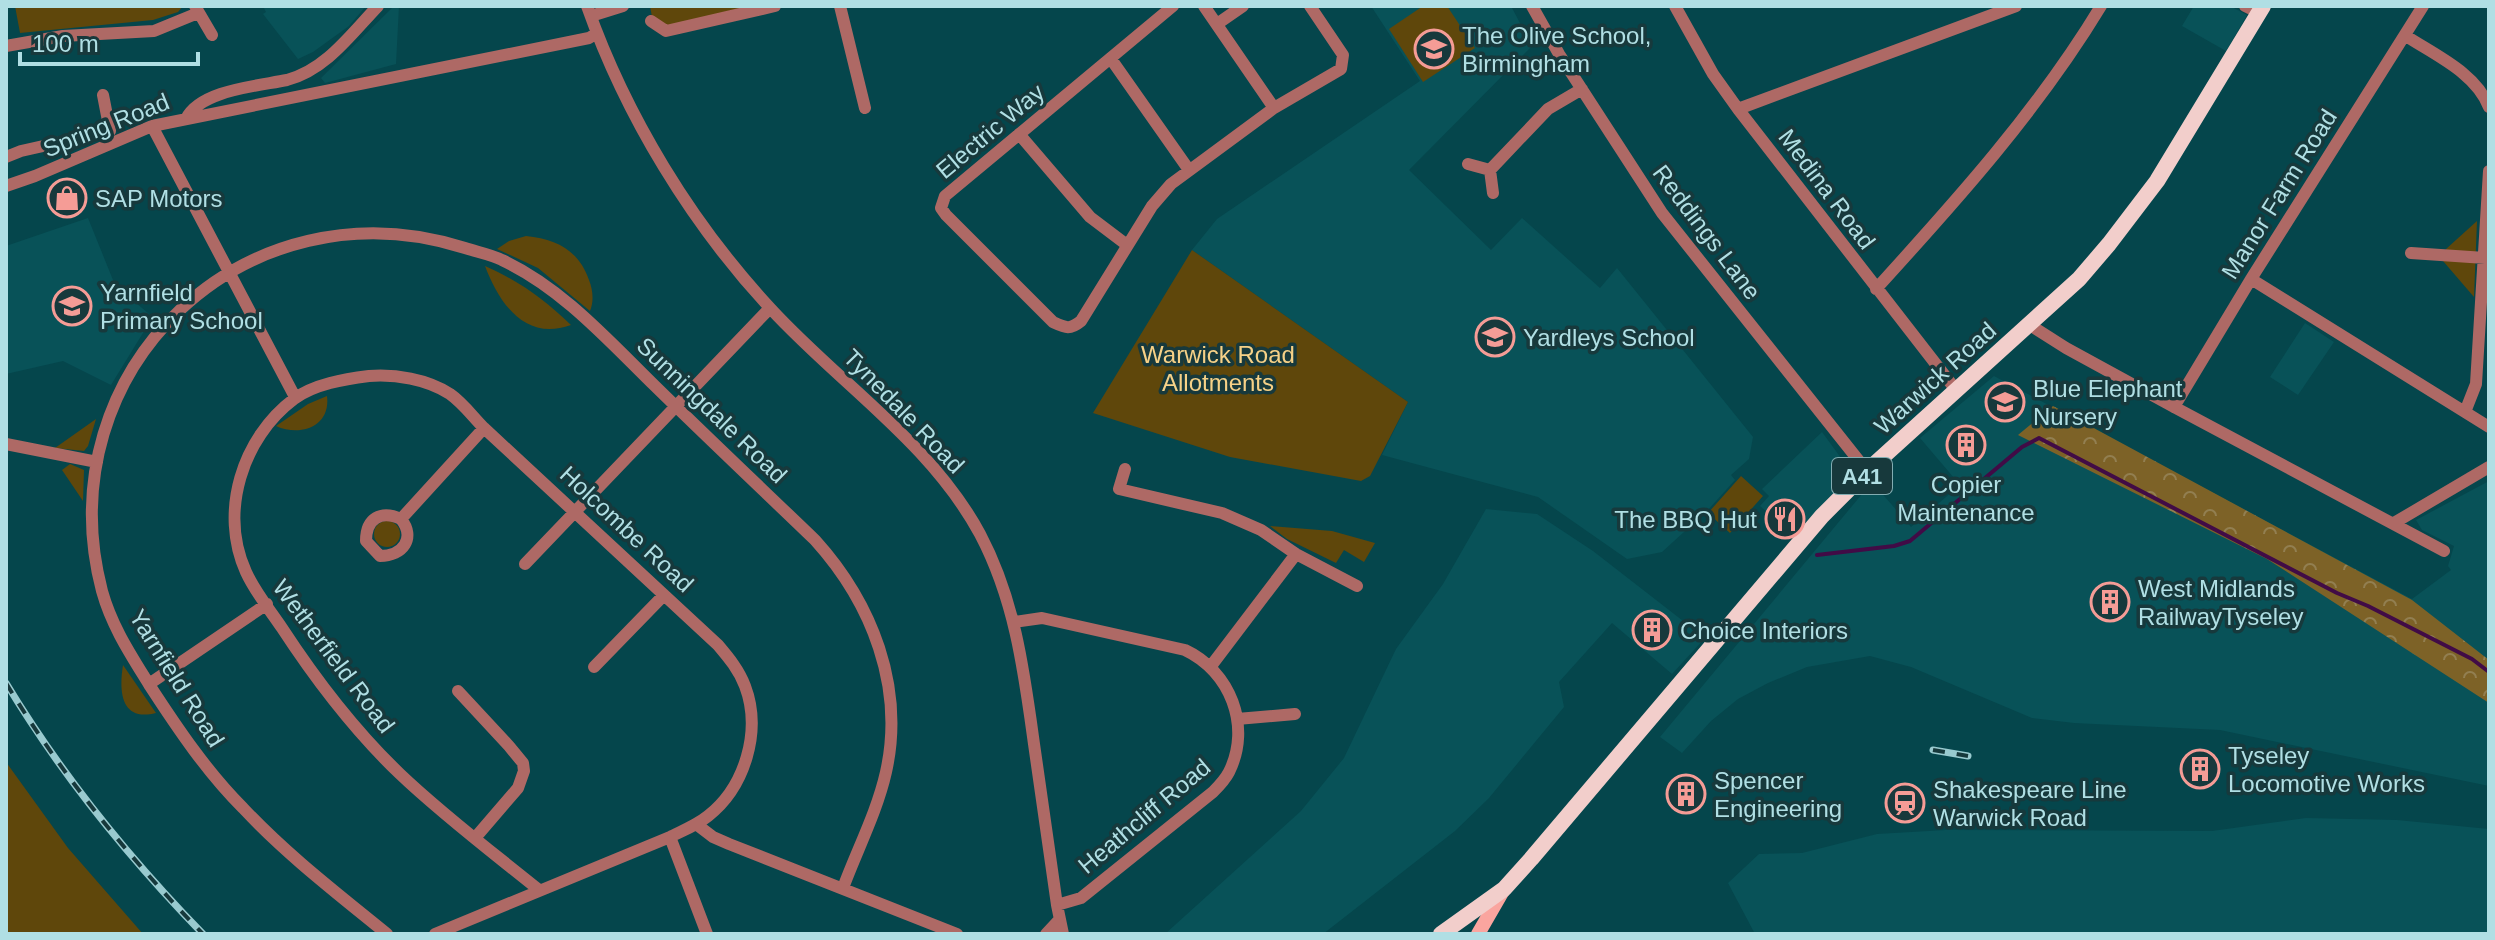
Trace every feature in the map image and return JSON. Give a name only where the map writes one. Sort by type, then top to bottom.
[{"type":"highway","name":"Warwick Road","points":[[1441,934],[1464,927],[1504,889],[1590,791],[1774,569],[1867,471],[2030,325],[2099,256],[2157,181],[2256,8]]},
{"type":"main road","points":[[1478,934],[1504,889]]},
{"type":"street","name":"Spring Road","points":[[6,186],[152,126],[186,119],[191,108],[206,101],[245,87],[310,72],[333,54],[378,6]]},
{"type":"street","points":[[589,11],[623,6]]},
{"type":"street","points":[[651,21],[666,31],[775,6]]},
{"type":"street","points":[[840,6],[865,108]]},
{"type":"street","name":"Electric Way","points":[[1127,245],[1081,321],[1073,328],[1067,328],[1053,322],[941,208],[945,196],[1173,6]]},
{"type":"street","points":[[1204,6],[1274,108]]},
{"type":"street","points":[[1217,24],[1243,6]]},
{"type":"street","points":[[1019,134],[1090,217],[1127,245],[1152,206],[1171,184],[1274,108],[1341,69],[1343,55],[1310,6]]},
{"type":"street","name":"Reddings Lane","points":[[1532,6],[1662,213],[1867,471]]},
{"type":"street","name":"Medina Road","points":[[1675,6],[1713,74],[1738,109],[1956,390]]},
{"type":"street","points":[[1738,109],[2016,6]]},
{"type":"street","points":[[1876,289],[1983,170],[2038,102],[2101,6]]},
{"type":"street","name":"Manor Farm Road","points":[[2174,407],[2423,6]]},
{"type":"street","points":[[6,46],[63,36],[154,31],[197,9],[212,35]]},
{"type":"street","name":"Tynedale Road","points":[[589,11],[665,169],[726,256],[770,308],[931,464],[966,510],[981,537],[1014,622],[1063,934]]},
{"type":"street","points":[[186,119],[574,41],[597,33]]},
{"type":"street","points":[[2406,36],[2468,77],[2481,89],[2489,107]]},
{"type":"street","points":[[1111,59],[1189,170]]},
{"type":"street","points":[[1490,170],[1548,109],[1582,89]]},
{"type":"street","points":[[6,157],[110,131],[103,95]]},
{"type":"street","points":[[152,126],[295,397]]},
{"type":"street","points":[[1468,164],[1490,170]]},
{"type":"street","points":[[1490,170],[1493,193]]},
{"type":"street","points":[[2465,412],[2476,384],[2489,171]]},
{"type":"street","name":"Sunningdale Road","points":[[229,271],[263,255],[323,235],[368,231],[437,239],[497,257],[543,282],[587,321],[830,556],[847,578],[875,632],[888,685],[890,751],[881,790],[843,888]]},
{"type":"street","points":[[2411,253],[2485,258]]},
{"type":"street","name":"Yarnfield Road","points":[[229,271],[191,300],[154,338],[110,413],[97,462],[92,517],[102,591],[123,644],[210,772],[241,807],[306,869],[387,934]]},
{"type":"street","points":[[2251,279],[2489,427]]},
{"type":"street","points":[[525,564],[770,308]]},
{"type":"street","points":[[2030,325],[2174,407],[2444,551]]},
{"type":"street","name":"Holcombe Road","points":[[295,397],[327,384],[384,375],[432,385],[452,395],[724,652],[738,670],[748,695],[751,734],[742,771],[715,810],[670,837],[435,934]]},
{"type":"street","name":"Wetherfield Road","points":[[295,397],[259,436],[239,478],[235,501],[239,547],[246,573],[320,682],[375,749],[428,800],[539,890]]},
{"type":"street","points":[[401,519],[484,428]]},
{"type":"street","points":[[6,444],[97,462]]},
{"type":"street","points":[[2394,523],[2489,467]]},
{"type":"street","points":[[1125,469],[1119,489],[1222,513],[1261,530],[1296,554],[1357,586]]},
{"type":"street","points":[[1014,622],[1042,618],[1072,623],[1185,650],[1211,666],[1296,554]]},
{"type":"street","points":[[594,667],[664,595]]},
{"type":"street","points":[[149,684],[267,604]]},
{"type":"street","name":"Heathcliff Road","points":[[1057,905],[1081,898],[1213,792],[1228,774],[1236,754],[1237,719],[1227,687],[1211,666]]},
{"type":"street","points":[[458,691],[523,763],[518,788],[475,838]]},
{"type":"street","points":[[1237,719],[1295,714]]},
{"type":"street","points":[[696,824],[729,844],[957,934]]},
{"type":"street","points":[[670,837],[707,934]]},
{"type":"street","points":[[1046,934],[1059,920]]},
{"type":"shaded area","points":[[263,6],[366,6],[349,26],[298,59],[263,14],[266,12]]},
{"type":"shaded area","points":[[394,6],[399,6],[396,64],[325,83],[321,78]]},
{"type":"shaded area","name":"Yardleys School","points":[[1371,6],[1511,6],[1532,46],[1409,170],[1491,250],[1522,218],[1600,288],[1617,268],[1753,437],[1749,459],[1731,475],[1735,480],[1707,511],[1662,552],[1627,559],[1538,497],[1382,455],[1408,402],[1192,250],[1217,219],[1420,81]]},
{"type":"shaded area","points":[[2194,6],[2230,6],[2247,15],[2226,51],[2182,26]]},
{"type":"shaded area","name":"Yarnfield Primary School","points":[[88,218],[115,285],[155,319],[146,328],[111,385],[63,361],[6,374],[6,246]]},
{"type":"shaded area","points":[[2305,323],[2334,342],[2298,395],[2270,377]]},
{"type":"shaded area","points":[[1994,376],[2412,599],[2451,570],[2448,566],[2454,546],[2422,530],[2416,520],[2489,481],[2489,786],[2220,730],[2032,718],[1911,667],[1870,656],[1807,667],[1768,683],[1738,699],[1711,721],[1682,753],[1660,737],[1872,482],[1911,527],[1960,485],[1920,438]]},
{"type":"shaded area","points":[[1822,432],[1852,473],[1794,535],[1760,506],[1769,496],[1762,489]]},
{"type":"shaded area","points":[[1486,509],[1537,514],[1593,551],[1705,638],[1672,674],[1612,623],[1559,682],[1564,707],[1489,798],[1455,831],[1323,934],[1165,934],[1301,811],[1344,758],[1396,649],[1443,584]]},
{"type":"shaded area","points":[[2306,818],[2397,820],[2489,829],[2489,934],[1755,934],[1728,883],[1759,854],[1802,853],[1877,834],[1946,830],[2212,831]]},
{"type":"green space","points":[[15,6],[183,6],[178,12],[153,20],[20,33]]},
{"type":"green space","points":[[650,6],[751,6],[667,26],[652,17]]},
{"type":"green space","name":"The Olive School, Birmingham","points":[[1423,6],[1447,6],[1475,48],[1423,82],[1389,29]]},
{"type":"green space","points":[[2477,221],[2474,297],[2443,261],[2446,249]]},
{"type":"green space","points":[[526,236],[557,244],[579,261],[591,288],[590,311],[538,268],[497,249]]},
{"type":"green space","name":"Warwick Road Allotments","points":[[1192,250],[1408,402],[1370,476],[1361,481],[1230,457],[1093,413]]},
{"type":"green space","points":[[485,266],[531,291],[571,325],[555,329],[527,324],[506,305]]},
{"type":"green space","points":[[327,396],[324,415],[312,427],[295,430],[276,426],[308,404]]},
{"type":"green space","points":[[2053,406],[2412,600],[2489,660],[2489,703],[2267,559],[2018,435]]},
{"type":"green space","points":[[96,419],[84,451],[55,448]]},
{"type":"green space","points":[[70,464],[84,470],[83,501],[62,470]]},
{"type":"green space","points":[[1741,476],[1763,496],[1730,533],[1708,513]]},
{"type":"green space","points":[[387,521],[396,525],[400,534],[396,543],[387,547],[378,543],[374,534],[378,525]]},
{"type":"green space","points":[[1270,526],[1332,531],[1375,543],[1364,562],[1344,550],[1336,563],[1287,539]]},
{"type":"green space","points":[[123,665],[156,713],[135,713],[124,702],[121,684]]},
{"type":"green space","points":[[6,762],[68,848],[143,934],[6,934]]},
{"type":"waterway","points":[[1817,555],[1894,546],[1910,541],[2022,447],[2039,438],[2337,593],[2472,659],[2489,672]]},
{"type":"railway","points":[[6,683],[97,814],[203,934]]},
{"type":"railway","points":[[1933,750],[1968,756]]},
{"type":"place","name":"The Olive School, Birmingham","points":[[1434,49]]},
{"type":"place","name":"SAP Motors","points":[[67,198]]},
{"type":"place","name":"Yarnfield Primary School","points":[[72,306]]},
{"type":"place","name":"Yardleys School","points":[[1495,337]]},
{"type":"place","name":"Blue Elephant Nursery","points":[[2005,402]]},
{"type":"place","name":"Copier Maintenance","points":[[1966,445]]},
{"type":"place","name":"The BBQ Hut","points":[[1785,519]]},
{"type":"place","name":"West Midlands RailwayTyseley","points":[[2110,602]]},
{"type":"place","name":"Choice Interiors","points":[[1652,630]]},
{"type":"place","name":"Tyseley Locomotive Works","points":[[2200,769]]},
{"type":"place","name":"Spencer Engineering","points":[[1686,794]]},
{"type":"place","name":"Shakespeare Line Warwick Road","points":[[1905,803]]}]
